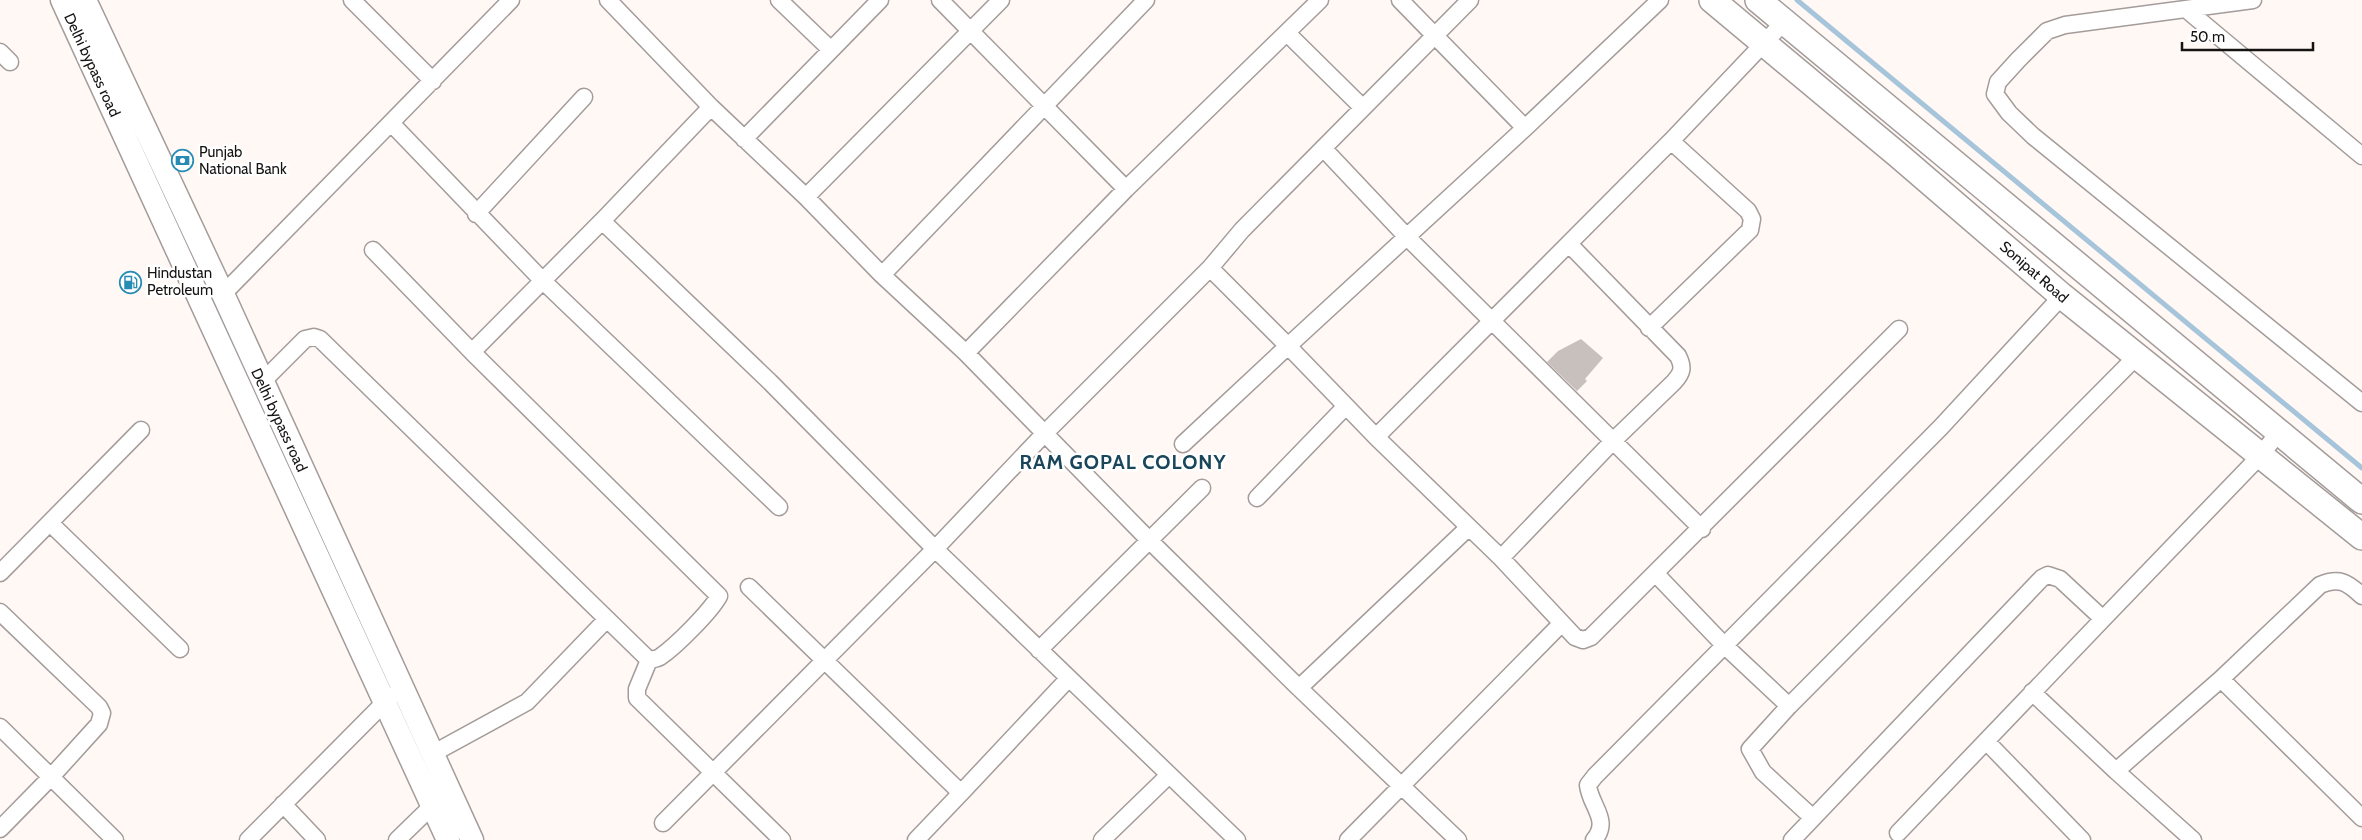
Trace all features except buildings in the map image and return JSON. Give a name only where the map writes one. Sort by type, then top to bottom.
[{"type":"main road","name":"Delhi bypass road","points":[[62,0],[448,840]]},
{"type":"main road","name":"Delhi bypass road","points":[[85,0],[223,294],[472,840]]},
{"type":"main road","name":"Sonipat Road","points":[[1712,0],[1898,155],[2062,296],[2362,538]]},
{"type":"main road","points":[[1758,0],[2362,501]]},
{"type":"main road","points":[[131,148],[149,136]]},
{"type":"street","points":[[352,0],[433,81]]},
{"type":"street","points":[[223,294],[511,0]]},
{"type":"street","points":[[608,0],[711,107],[806,196],[882,275],[966,353],[1150,541],[1299,688],[1458,840]]},
{"type":"street","points":[[779,0],[830,49]]},
{"type":"street","points":[[744,139],[880,0]]},
{"type":"street","points":[[940,0],[1126,189]]},
{"type":"street","points":[[806,196],[1001,0]]},
{"type":"street","points":[[882,275],[1146,0]]},
{"type":"street","points":[[966,353],[1126,189],[1320,0]]},
{"type":"street","points":[[1400,0],[1436,34],[1525,128]]},
{"type":"street","points":[[663,823],[714,774],[935,549],[1044,433],[1210,268],[1242,230],[1470,0]]},
{"type":"street","points":[[1182,444],[1525,128],[1660,0]]},
{"type":"street","points":[[2254,0],[2065,25],[2047,32],[1998,82],[1995,94],[2009,113],[2033,136],[2362,403]]},
{"type":"street","points":[[2187,10],[2362,156]]},
{"type":"street","points":[[1376,437],[1671,141],[1784,22]]},
{"type":"street","points":[[1287,33],[1363,108]]},
{"type":"street","points":[[476,214],[584,97]]},
{"type":"street","points":[[472,352],[602,221],[711,107]]},
{"type":"street","points":[[391,123],[476,214],[543,281],[779,507]]},
{"type":"street","points":[[1649,328],[1750,230],[1752,219],[1748,211],[1671,141]]},
{"type":"street","points":[[1323,148],[1406,236],[1702,529]]},
{"type":"street","points":[[602,221],[770,382],[935,549],[1237,840]]},
{"type":"street","points":[[1501,558],[1681,374],[1682,365],[1678,356],[1568,244]]},
{"type":"street","points":[[373,250],[472,352],[718,596],[713,606],[667,651],[659,658],[649,660]]},
{"type":"street","points":[[1210,268],[1376,437],[1501,558],[1575,637],[1583,640],[1591,637],[1702,529],[1899,329]]},
{"type":"street","points":[[1594,840],[1600,833],[1602,824],[1601,817],[1589,797],[1588,785],[1941,427],[2062,296]]},
{"type":"street","points":[[262,382],[305,339],[311,337],[320,339],[649,660]]},
{"type":"street","points":[[1813,818],[1763,772],[1750,749],[1789,706],[2136,357]]},
{"type":"street","points":[[1256,498],[1346,406]]},
{"type":"street","points":[[0,573],[141,430]]},
{"type":"street","points":[[1898,833],[2260,456],[2279,432]]},
{"type":"street","points":[[1039,650],[1202,488]]},
{"type":"street","points":[[50,523],[180,649]]},
{"type":"street","points":[[1299,688],[1470,527]]},
{"type":"street","points":[[1656,574],[1724,645],[1789,706]]},
{"type":"street","points":[[1792,840],[2042,578],[2048,575],[2060,579],[2103,619]]},
{"type":"street","points":[[2116,772],[2221,679],[2320,585],[2332,580],[2344,582],[2362,596]]},
{"type":"street","points":[[748,587],[961,793]]},
{"type":"street","points":[[0,612],[99,707],[102,713],[99,724],[0,829]]},
{"type":"street","points":[[432,754],[527,702],[607,619]]},
{"type":"street","points":[[1348,840],[1562,623]]},
{"type":"street","points":[[649,660],[637,689],[637,698],[782,840]]},
{"type":"street","points":[[916,840],[1069,678]]},
{"type":"street","points":[[2221,679],[2362,818]]},
{"type":"street","points":[[248,840],[401,685]]},
{"type":"street","points":[[2032,692],[2116,772],[2193,840]]},
{"type":"street","points":[[0,727],[115,840]]},
{"type":"street","points":[[1986,741],[2082,840]]},
{"type":"street","points":[[1102,840],[1169,775]]},
{"type":"street","points":[[283,804],[317,840]]},
{"type":"street","points":[[397,840],[432,806]]},
{"type":"waterway","points":[[1797,0],[2362,468]]},
{"type":"place","name":"Punjab National Bank","points":[[183,161]]},
{"type":"place","name":"Hindustan Petroleum","points":[[131,282]]},
{"type":"district","name":"RAM GOPAL COLONY","points":[[1123,462]]}]
